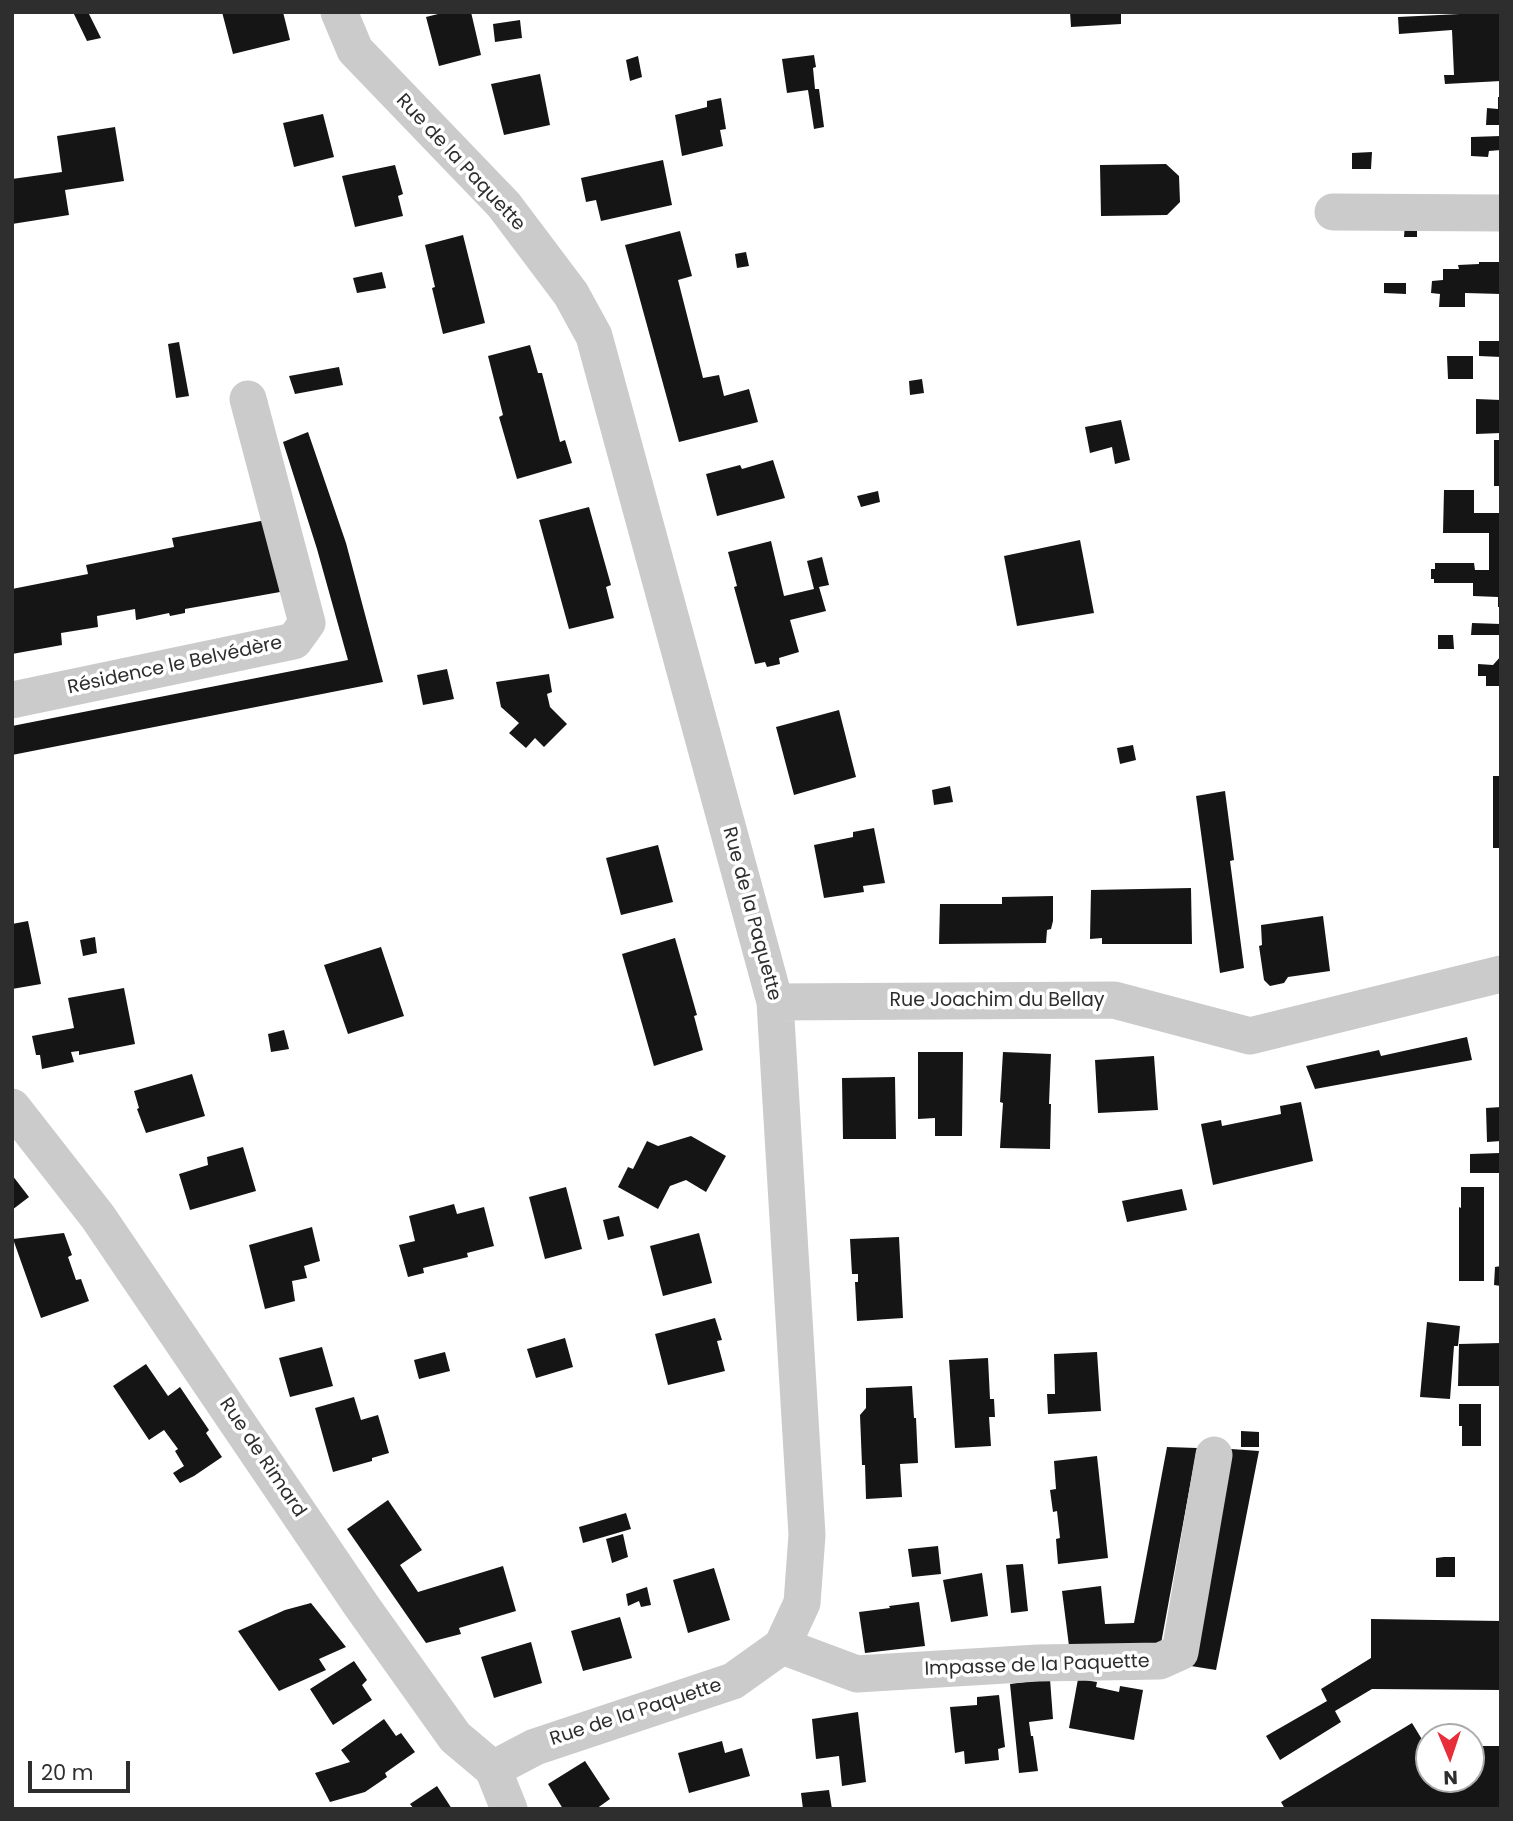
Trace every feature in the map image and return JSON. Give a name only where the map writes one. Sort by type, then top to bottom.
[{"type":"street","name":"Rue de la Paquette","points":[[339,12],[355,50],[504,205],[571,294],[594,336],[775,1002],[807,1535],[802,1603],[782,1646],[733,1681],[536,1746],[494,1769]]},
{"type":"street","points":[[1333,212],[1501,213]]},
{"type":"street","name":"Résidence le Belvédère","points":[[12,700],[294,641],[307,623],[248,399]]},
{"type":"street","name":"Rue Joachim du Bellay","points":[[775,1002],[1114,1000],[1250,1035],[1501,974]]},
{"type":"street","name":"Rue de Rimard","points":[[12,1107],[98,1217],[360,1605],[455,1737],[494,1769]]},
{"type":"street","name":"Impasse de la Paquette","points":[[782,1646],[857,1674],[1038,1663],[1160,1661],[1180,1652],[1214,1455]]},
{"type":"street","points":[[494,1769],[509,1809]]},
{"type":"building","points":[[73,12],[88,12],[101,38],[87,41]]},
{"type":"building","points":[[222,12],[283,12],[290,40],[233,54]]},
{"type":"building","points":[[446,12],[471,12],[481,55],[439,66],[426,17]]},
{"type":"building","points":[[1070,12],[1121,12],[1121,24],[1071,27]]},
{"type":"building","points":[[1501,12],[1501,81],[1445,84],[1444,75],[1454,75],[1452,30],[1399,34],[1398,17]]},
{"type":"building","points":[[520,20],[522,38],[495,42],[493,24]]},
{"type":"building","points":[[814,55],[815,89],[819,89],[824,127],[814,129],[808,90],[787,93],[782,59]]},
{"type":"building","points":[[638,56],[642,77],[630,81],[626,60]]},
{"type":"building","points":[[540,74],[550,125],[504,135],[491,84]]},
{"type":"building","points":[[1498,97],[1501,97],[1501,125],[1486,125],[1487,108],[1498,109]]},
{"type":"building","points":[[721,98],[726,129],[720,130],[723,146],[682,156],[675,115],[707,107],[707,101]]},
{"type":"building","points":[[323,114],[334,157],[294,167],[283,123]]},
{"type":"building","points":[[115,127],[124,181],[65,190],[69,215],[12,224],[12,179],[62,172],[57,136]]},
{"type":"building","points":[[1501,136],[1501,150],[1489,151],[1488,157],[1471,156],[1471,137]]},
{"type":"building","points":[[1372,152],[1371,169],[1352,169],[1352,153]]},
{"type":"building","points":[[663,160],[672,205],[601,221],[596,200],[586,202],[581,178]]},
{"type":"building","points":[[1166,164],[1179,176],[1180,202],[1167,215],[1101,216],[1100,165]]},
{"type":"building","points":[[395,165],[403,194],[398,196],[403,216],[355,227],[342,176]]},
{"type":"building","points":[[1405,223],[1417,224],[1417,237],[1404,237]]},
{"type":"building","points":[[680,231],[692,276],[678,280],[703,378],[719,375],[724,396],[749,389],[758,422],[679,442],[625,245]]},
{"type":"building","points":[[463,235],[485,323],[443,334],[425,245]]},
{"type":"building","points":[[746,252],[749,266],[737,268],[735,254]]},
{"type":"building","points":[[1501,262],[1501,294],[1465,293],[1465,307],[1439,307],[1440,294],[1431,293],[1432,281],[1443,280],[1443,269],[1459,269],[1458,265]]},
{"type":"building","points":[[382,272],[386,288],[357,293],[353,278]]},
{"type":"building","points":[[1384,283],[1406,283],[1406,294],[1384,293]]},
{"type":"building","points":[[1479,341],[1501,341],[1501,357],[1479,356]]},
{"type":"building","points":[[179,342],[189,396],[176,398],[168,344]]},
{"type":"building","points":[[530,345],[538,373],[542,373],[560,442],[565,440],[572,463],[517,479],[499,417],[503,415],[488,356]]},
{"type":"building","points":[[1447,356],[1473,356],[1473,379],[1448,379]]},
{"type":"building","points":[[339,367],[343,385],[295,394],[289,376]]},
{"type":"building","points":[[922,379],[924,393],[910,395],[909,381]]},
{"type":"building","points":[[1476,399],[1501,400],[1501,433],[1476,434]]},
{"type":"building","points":[[1121,420],[1130,460],[1115,464],[1112,447],[1090,453],[1085,427]]},
{"type":"building","points":[[308,432],[346,543],[383,682],[12,755],[12,726],[348,660],[283,442]]},
{"type":"building","points":[[1494,440],[1501,440],[1501,486],[1494,486]]},
{"type":"building","points":[[773,460],[785,498],[717,516],[706,474],[740,465],[742,469]]},
{"type":"building","points":[[1444,490],[1474,490],[1474,513],[1501,513],[1501,607],[1498,607],[1498,597],[1473,596],[1473,583],[1434,583],[1434,579],[1431,579],[1431,569],[1435,569],[1435,563],[1474,563],[1475,570],[1489,570],[1489,533],[1443,533]]},
{"type":"building","points":[[878,491],[880,502],[861,507],[857,496]]},
{"type":"building","points":[[589,507],[611,585],[606,587],[614,618],[569,629],[539,520]]},
{"type":"building","points":[[266,520],[280,592],[185,609],[185,613],[170,616],[169,613],[136,620],[135,609],[97,616],[98,627],[61,633],[62,645],[12,654],[12,589],[88,574],[86,565],[174,547],[172,538]]},
{"type":"building","points":[[1080,540],[1094,613],[1017,626],[1004,556]]},
{"type":"building","points":[[771,541],[784,596],[814,589],[807,561],[822,557],[829,585],[819,587],[826,611],[790,620],[799,652],[779,658],[780,664],[767,667],[765,662],[755,664],[734,587],[737,586],[728,552]]},
{"type":"building","points":[[1472,623],[1501,624],[1501,635],[1471,635]]},
{"type":"building","points":[[1438,635],[1453,635],[1454,649],[1438,649]]},
{"type":"building","points":[[1501,656],[1501,686],[1486,686],[1486,676],[1478,676],[1478,664],[1493,665]]},
{"type":"building","points":[[447,669],[454,699],[423,705],[417,675]]},
{"type":"building","points":[[549,674],[552,692],[547,694],[550,707],[567,724],[544,747],[535,738],[526,748],[509,733],[519,723],[501,707],[496,682]]},
{"type":"building","points":[[839,710],[856,777],[794,795],[776,727]]},
{"type":"building","points":[[1133,745],[1136,760],[1120,764],[1117,748]]},
{"type":"building","points":[[1493,776],[1501,776],[1501,848],[1493,848]]},
{"type":"building","points":[[950,786],[953,802],[934,805],[932,790]]},
{"type":"building","points":[[1225,791],[1234,860],[1230,861],[1244,968],[1220,973],[1196,796]]},
{"type":"building","points":[[874,828],[885,883],[863,886],[864,892],[824,898],[814,845],[853,837],[853,832]]},
{"type":"building","points":[[658,845],[673,902],[621,915],[606,858]]},
{"type":"building","points":[[1191,888],[1192,944],[1102,944],[1102,938],[1090,939],[1091,890]]},
{"type":"building","points":[[1053,896],[1053,921],[1051,929],[1047,930],[1046,943],[939,944],[940,904],[1002,904],[1002,897]]},
{"type":"building","points":[[1323,916],[1330,971],[1288,977],[1284,983],[1270,986],[1264,980],[1259,946],[1262,945],[1261,925]]},
{"type":"building","points":[[28,921],[41,984],[12,989],[12,924]]},
{"type":"building","points":[[95,937],[97,953],[83,956],[80,940]]},
{"type":"building","points":[[675,938],[697,1015],[694,1016],[703,1050],[654,1066],[622,954]]},
{"type":"building","points":[[381,947],[404,1016],[348,1034],[324,965]]},
{"type":"building","points":[[124,988],[135,1044],[79,1055],[79,1051],[71,1052],[74,1062],[42,1069],[40,1055],[36,1055],[32,1036],[74,1028],[68,998]]},
{"type":"building","points":[[284,1030],[289,1049],[271,1052],[268,1034]]},
{"type":"building","points":[[1467,1037],[1472,1060],[1315,1089],[1306,1066],[1379,1050],[1381,1056]]},
{"type":"building","points":[[918,1052],[963,1052],[962,1136],[935,1136],[935,1118],[918,1119]]},
{"type":"building","points":[[1003,1052],[1051,1054],[1050,1149],[1000,1148]]},
{"type":"building","points":[[1154,1056],[1158,1110],[1098,1113],[1095,1060]]},
{"type":"building","points":[[192,1074],[205,1116],[146,1133],[134,1091]]},
{"type":"building","points":[[895,1077],[896,1139],[843,1139],[842,1078]]},
{"type":"building","points":[[1301,1102],[1313,1161],[1213,1185],[1201,1124],[1221,1120],[1222,1126],[1281,1114],[1280,1106]]},
{"type":"building","points":[[1501,1107],[1501,1141],[1487,1142],[1486,1108]]},
{"type":"building","points":[[691,1136],[726,1156],[706,1192],[686,1180],[670,1186],[658,1209],[618,1187],[628,1167],[633,1169],[647,1141],[658,1146]]},
{"type":"building","points":[[243,1147],[256,1191],[190,1210],[179,1174],[208,1165],[207,1157]]},
{"type":"building","points":[[1500,1153],[1500,1173],[1470,1173],[1470,1154]]},
{"type":"building","points":[[12,1175],[29,1197],[12,1210]]},
{"type":"building","points":[[566,1187],[582,1249],[545,1259],[529,1197]]},
{"type":"building","points":[[1461,1187],[1484,1187],[1484,1281],[1459,1281]]},
{"type":"building","points":[[1182,1189],[1187,1210],[1127,1222],[1122,1201]]},
{"type":"building","points":[[454,1204],[457,1214],[484,1207],[494,1246],[467,1253],[468,1257],[423,1268],[424,1273],[408,1277],[399,1245],[415,1241],[409,1216]]},
{"type":"building","points":[[619,1216],[624,1236],[608,1240],[603,1220]]},
{"type":"building","points":[[312,1227],[320,1261],[304,1266],[307,1278],[292,1281],[295,1301],[265,1309],[249,1245]]},
{"type":"building","points":[[64,1233],[72,1255],[68,1257],[76,1280],[81,1279],[89,1301],[41,1318],[13,1239]]},
{"type":"building","points":[[699,1233],[712,1283],[663,1296],[650,1246]]},
{"type":"building","points":[[899,1237],[903,1318],[857,1321],[855,1282],[858,1282],[858,1274],[852,1274],[850,1239]]},
{"type":"building","points":[[1501,1266],[1501,1286],[1494,1285],[1495,1267]]},
{"type":"building","points":[[715,1318],[722,1340],[717,1341],[725,1371],[668,1385],[655,1334]]},
{"type":"building","points":[[1427,1322],[1460,1326],[1458,1346],[1454,1346],[1450,1399],[1420,1397]]},
{"type":"building","points":[[565,1338],[573,1367],[536,1378],[527,1349]]},
{"type":"building","points":[[1501,1343],[1501,1386],[1458,1386],[1459,1344]]},
{"type":"building","points":[[322,1347],[333,1386],[290,1397],[279,1358]]},
{"type":"building","points":[[445,1352],[450,1371],[419,1379],[414,1360]]},
{"type":"building","points":[[1097,1352],[1101,1411],[1048,1414],[1047,1394],[1055,1394],[1054,1354]]},
{"type":"building","points":[[988,1358],[990,1399],[994,1399],[995,1417],[989,1417],[991,1446],[955,1448],[949,1360]]},
{"type":"building","points":[[146,1364],[168,1396],[180,1387],[209,1430],[206,1433],[222,1457],[180,1483],[173,1473],[184,1466],[175,1451],[178,1449],[164,1430],[149,1440],[113,1386]]},
{"type":"building","points":[[912,1386],[918,1463],[900,1464],[902,1497],[866,1499],[860,1415],[866,1408],[866,1388]]},
{"type":"building","points":[[354,1397],[361,1420],[378,1415],[389,1453],[372,1458],[372,1461],[333,1472],[315,1408]]},
{"type":"building","points":[[1459,1404],[1481,1404],[1481,1446],[1462,1446]]},
{"type":"building","points":[[1241,1431],[1259,1432],[1259,1447],[1241,1447]]},
{"type":"building","points":[[1167,1447],[1197,1448],[1160,1649],[1069,1646],[1062,1591],[1101,1586],[1105,1624],[1134,1623]]},
{"type":"building","points":[[1231,1449],[1259,1451],[1216,1670],[1191,1666]]},
{"type":"building","points":[[1097,1456],[1108,1558],[1058,1564],[1056,1539],[1060,1538],[1057,1511],[1053,1512],[1050,1490],[1056,1489],[1054,1461]]},
{"type":"building","points":[[388,1500],[422,1550],[400,1565],[418,1592],[503,1566],[516,1611],[459,1628],[461,1634],[426,1643],[347,1529]]},
{"type":"building","points":[[626,1513],[631,1529],[583,1543],[579,1527]]},
{"type":"building","points":[[623,1534],[628,1557],[612,1563],[606,1539]]},
{"type":"building","points":[[938,1546],[941,1574],[912,1577],[908,1549]]},
{"type":"building","points":[[1455,1557],[1455,1577],[1436,1577],[1436,1558]]},
{"type":"building","points":[[1023,1564],[1028,1611],[1011,1613],[1006,1565]]},
{"type":"building","points":[[714,1568],[730,1620],[688,1633],[673,1580]]},
{"type":"building","points":[[982,1573],[988,1616],[951,1622],[943,1580]]},
{"type":"building","points":[[647,1587],[651,1605],[641,1607],[639,1601],[628,1606],[626,1594]]},
{"type":"building","points":[[919,1602],[925,1646],[865,1653],[859,1612]]},
{"type":"building","points":[[311,1603],[346,1647],[319,1659],[326,1670],[279,1691],[238,1631],[285,1610]]},
{"type":"building","points":[[620,1617],[632,1658],[583,1671],[571,1631]]},
{"type":"building","points":[[1371,1619],[1501,1621],[1501,1690],[1372,1689],[1335,1711],[1341,1722],[1280,1760],[1266,1736],[1327,1701],[1321,1689],[1371,1658]]},
{"type":"building","points":[[531,1642],[542,1683],[494,1698],[481,1657]]},
{"type":"building","points":[[354,1661],[367,1680],[362,1685],[372,1700],[333,1725],[310,1689]]},
{"type":"building","points":[[1050,1679],[1053,1719],[1029,1722],[1038,1771],[1019,1773],[1010,1684]]},
{"type":"building","points":[[1078,1679],[1097,1682],[1096,1687],[1119,1692],[1120,1686],[1143,1690],[1134,1740],[1069,1728]]},
{"type":"building","points":[[999,1695],[1005,1747],[998,1749],[999,1760],[965,1764],[964,1751],[955,1753],[950,1707],[977,1705],[977,1697]]},
{"type":"building","points":[[858,1712],[866,1782],[842,1786],[839,1756],[816,1759],[812,1719]]},
{"type":"building","points":[[384,1719],[396,1736],[401,1733],[415,1752],[385,1773],[387,1777],[365,1792],[330,1802],[315,1773],[350,1762],[341,1750]]},
{"type":"building","points":[[1412,1723],[1415,1728],[1415,1793],[1485,1793],[1485,1746],[1501,1746],[1501,1809],[1285,1809],[1281,1802]]},
{"type":"building","points":[[722,1741],[725,1753],[742,1748],[750,1776],[689,1793],[678,1753]]},
{"type":"building","points":[[585,1761],[610,1799],[596,1809],[563,1809],[548,1784]]},
{"type":"building","points":[[437,1786],[452,1809],[414,1809],[410,1804]]},
{"type":"building","points":[[829,1790],[832,1809],[803,1809],[801,1793]]}]
